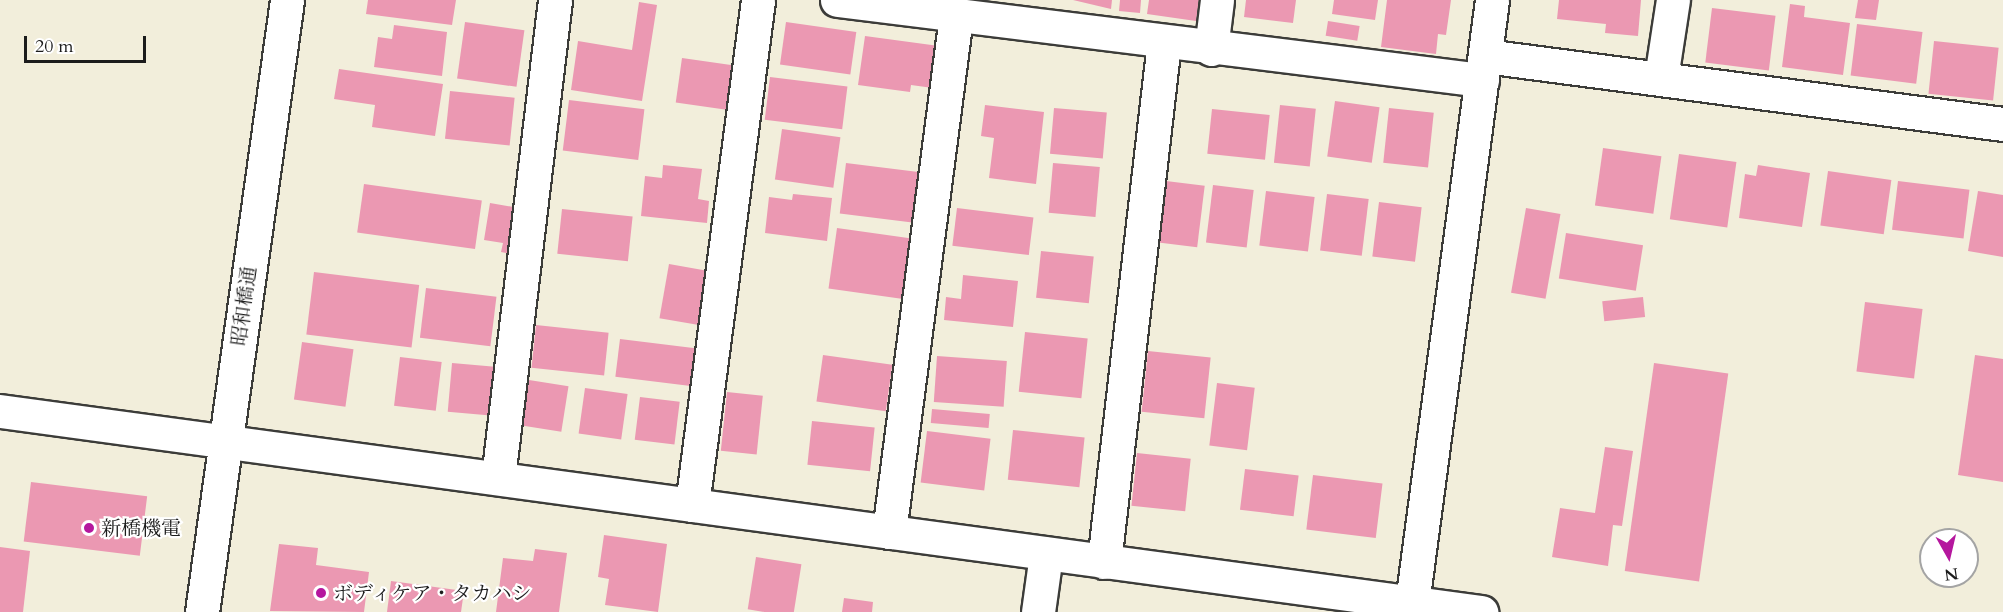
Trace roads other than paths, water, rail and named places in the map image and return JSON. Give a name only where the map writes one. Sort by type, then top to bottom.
[{"type":"street","name":"昭和橋通","points":[[202,612],[287,0]]},
{"type":"street","points":[[498,478],[555,0]]},
{"type":"street","points":[[692,505],[758,0]]},
{"type":"street","points":[[837,0],[956,16],[1010,12],[1164,43],[1211,49],[1661,78],[2003,124]]},
{"type":"street","points":[[1211,49],[1217,0]]},
{"type":"street","points":[[1412,603],[1492,0]]},
{"type":"street","points":[[1661,78],[1673,0]]},
{"type":"street","points":[[890,532],[956,16]]},
{"type":"street","points":[[1104,562],[1164,43]]},
{"type":"street","points":[[0,411],[1481,612]]},
{"type":"street","points":[[1038,612],[1046,554]]},
{"type":"place","name":"新橋機電","points":[[89,528]]},
{"type":"place","name":"ボディケア・タカハシ","points":[[321,593]]}]
